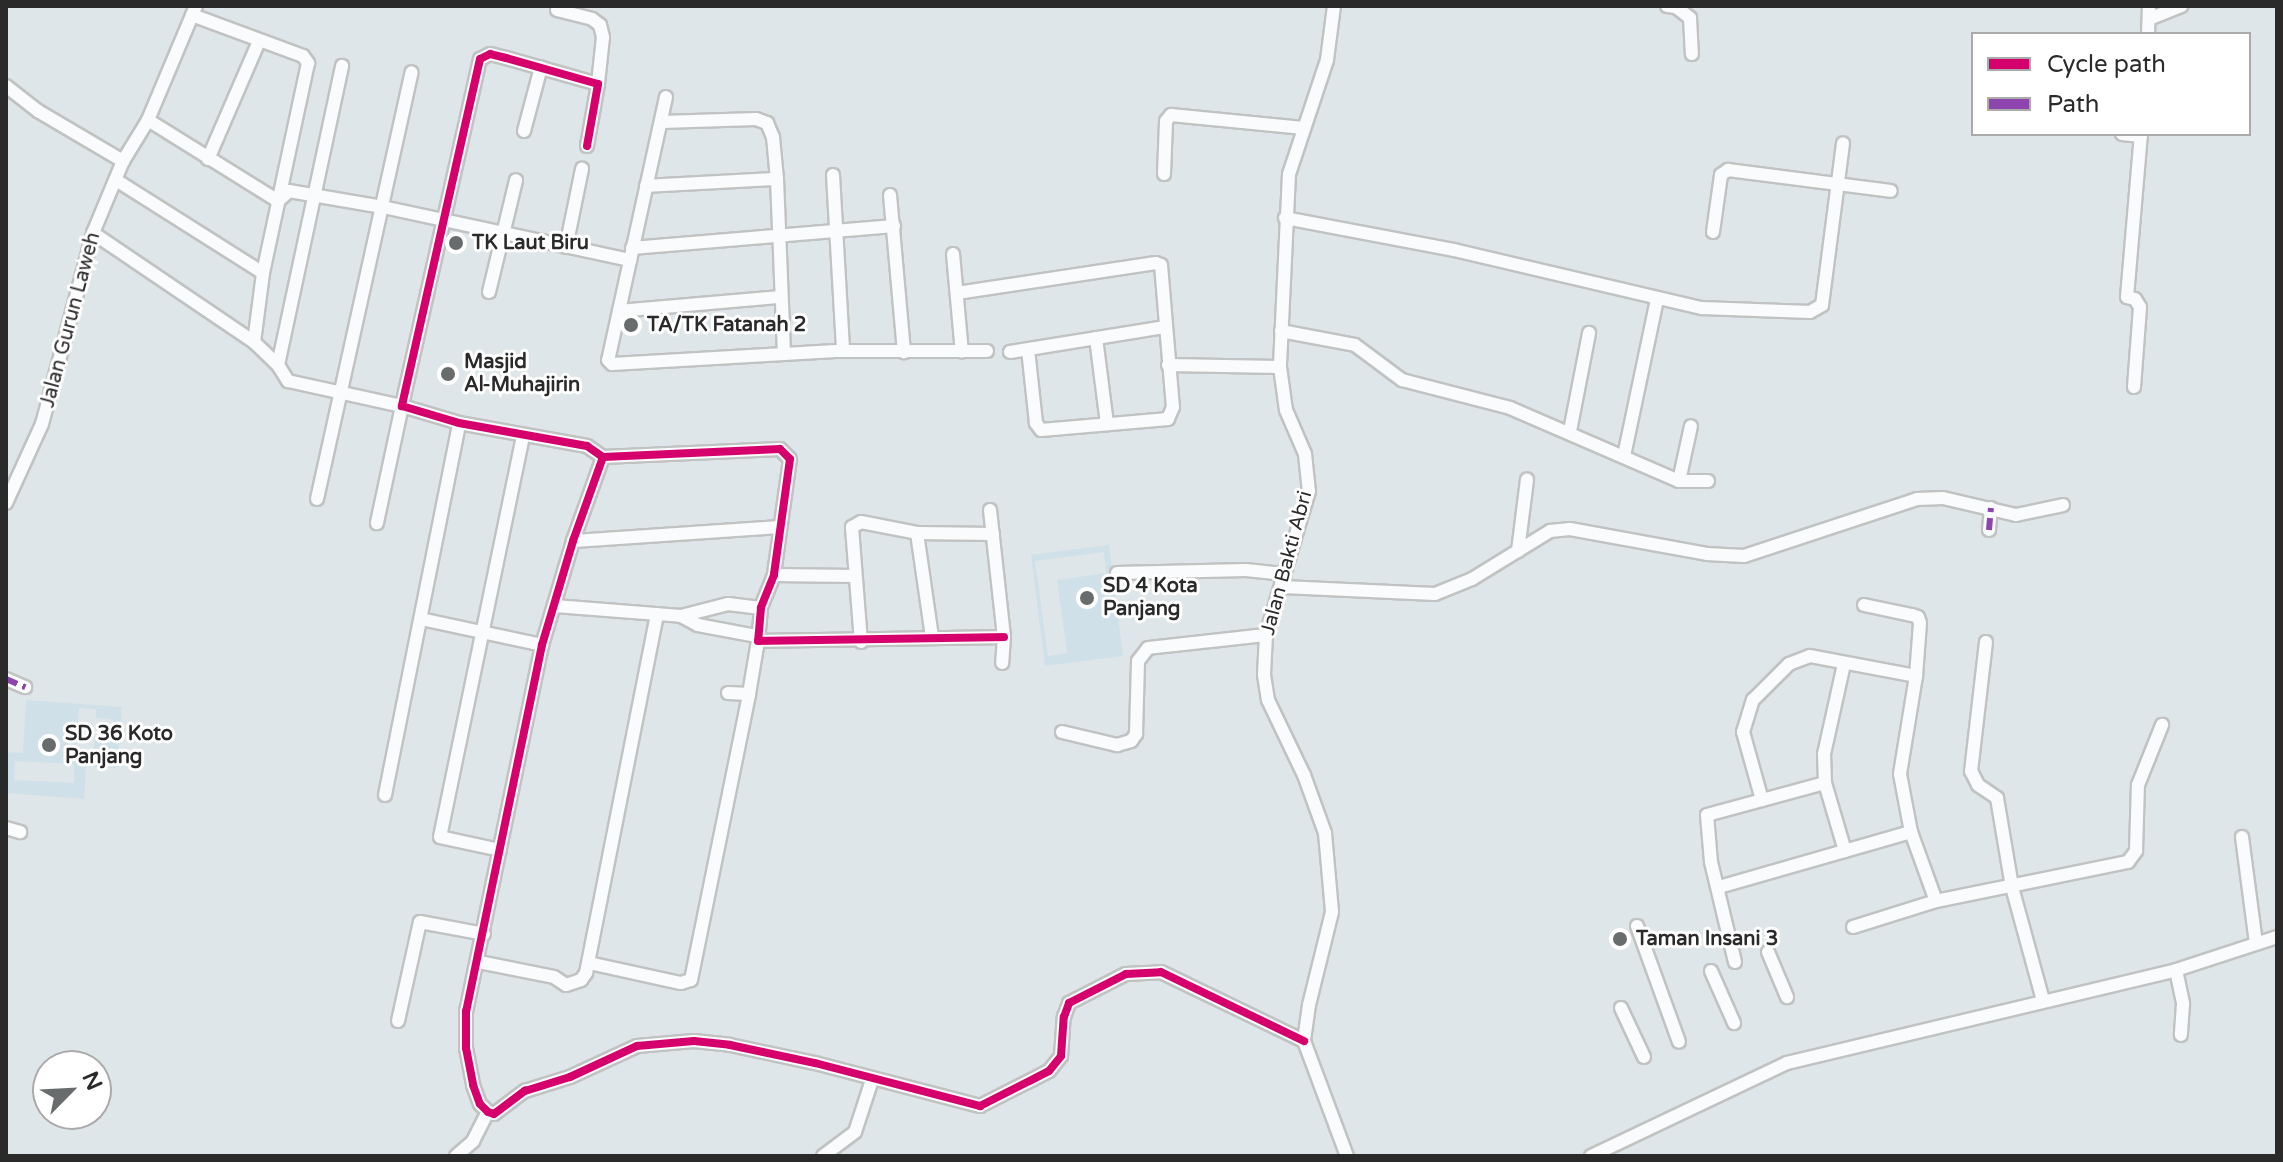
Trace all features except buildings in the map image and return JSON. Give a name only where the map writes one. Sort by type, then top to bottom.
[{"type":"street","name":"Jalan Bakti Abri","points":[[1334,6],[1327,60],[1289,174],[1280,367],[1286,410],[1305,454],[1309,475],[1306,510],[1266,635],[1264,675],[1268,700],[1319,810],[1332,912],[1309,1005],[1304,1041],[1347,1156]]},
{"type":"street","points":[[1667,6],[1676,7],[1690,18],[1692,54]]},
{"type":"street","points":[[2149,13],[2181,6]]},
{"type":"street","points":[[557,10],[592,19],[600,25],[603,37],[587,146]]},
{"type":"street","points":[[194,11],[259,41],[303,56],[308,63],[263,273],[254,342]]},
{"type":"street","name":"Jalan Gurun Laweh","points":[[6,503],[42,424],[93,233],[123,161],[148,120],[194,11]]},
{"type":"street","points":[[208,159],[259,41]]},
{"type":"street","points":[[377,523],[480,59],[490,54],[598,84]]},
{"type":"street","points":[[278,365],[317,196],[342,66]]},
{"type":"street","points":[[524,131],[541,67]]},
{"type":"street","points":[[317,499],[412,72]]},
{"type":"street","points":[[6,86],[38,111],[123,161]]},
{"type":"street","points":[[666,97],[608,360],[612,364],[843,351],[987,351]]},
{"type":"street","points":[[1164,174],[1166,121],[1171,115],[1303,128]]},
{"type":"street","points":[[148,120],[278,201]]},
{"type":"street","points":[[661,122],[763,120],[773,137],[784,354]]},
{"type":"street","points":[[2134,387],[2140,307],[2135,299],[2127,297],[2141,136]]},
{"type":"street","points":[[1285,218],[1469,253],[1657,300],[1702,308],[1817,309],[1822,305],[1843,143]]},
{"type":"street","points":[[566,247],[582,169]]},
{"type":"street","points":[[1713,232],[1721,175],[1728,170],[1891,191]]},
{"type":"street","points":[[833,175],[843,351]]},
{"type":"street","points":[[646,186],[777,179]]},
{"type":"street","points":[[116,180],[263,273]]},
{"type":"street","points":[[489,292],[516,180]]},
{"type":"street","points":[[278,201],[289,191],[383,207],[566,247],[631,254],[894,226]]},
{"type":"street","points":[[890,195],[904,352]]},
{"type":"street","points":[[93,233],[254,342],[278,365],[288,381],[402,406],[459,423],[587,446],[603,457],[780,449],[790,459],[778,527],[774,575],[761,608],[749,694],[691,980],[681,983],[589,963]]},
{"type":"street","points":[[953,254],[962,352]]},
{"type":"street","points":[[957,293],[1156,263],[1161,265],[1173,407],[1168,419],[1041,430],[1037,427],[1028,349]]},
{"type":"street","points":[[619,311],[780,297]]},
{"type":"street","points":[[1624,456],[1657,300]]},
{"type":"street","points":[[1010,352],[1164,327]]},
{"type":"street","points":[[1281,331],[1355,345],[1402,380],[1510,408],[1570,431],[1679,481],[1708,481]]},
{"type":"street","points":[[1570,431],[1589,333]]},
{"type":"street","points":[[1096,338],[1107,424]]},
{"type":"street","points":[[1168,365],[1280,367]]},
{"type":"street","points":[[385,795],[459,423]]},
{"type":"street","points":[[1679,481],[1691,426]]},
{"type":"street","points":[[500,850],[440,837],[523,435]]},
{"type":"street","points":[[603,457],[573,541],[542,645],[479,962],[466,1011],[466,1048],[480,1104],[488,1112],[494,1114],[525,1091],[570,1077],[620,1053],[654,1042],[730,1045],[980,1106],[1049,1071],[1061,1056],[1064,1017],[1069,1003],[1126,974],[1161,972],[1304,1041]]},
{"type":"street","points":[[1518,551],[1527,480]]},
{"type":"street","points":[[1117,573],[1246,570],[1284,580],[1435,594],[1472,579],[1550,531],[1570,529],[1707,554],[1744,556],[1917,499],[1943,498],[2029,514],[2063,505]]},
{"type":"street","points":[[1989,530],[1991,508]]},
{"type":"street","points":[[990,510],[1004,637],[1002,663]]},
{"type":"street","points":[[861,642],[849,532],[856,523],[917,533],[993,534]]},
{"type":"street","points":[[573,541],[778,527]]},
{"type":"street","points":[[917,533],[932,637]]},
{"type":"street","points":[[774,575],[854,576]]},
{"type":"street","points":[[555,606],[681,616],[728,604],[761,608]]},
{"type":"street","points":[[1864,605],[1918,617],[1916,676],[1900,774],[1911,832],[1936,901]]},
{"type":"street","points":[[479,962],[554,977],[566,985],[581,980],[589,963],[657,614]]},
{"type":"street","points":[[681,616],[698,625],[758,638],[861,642],[932,637],[1004,637]]},
{"type":"street","points":[[421,619],[542,645]]},
{"type":"street","points":[[1062,732],[1117,745],[1131,741],[1136,734],[1138,661],[1148,648],[1266,635]]},
{"type":"street","points":[[1986,642],[1971,771],[1978,785],[1997,798],[2012,887],[2043,1000]]},
{"type":"street","points":[[1762,800],[1743,741],[1753,700],[1769,680],[1800,657],[1810,656],[1916,676]]},
{"type":"street","points":[[1844,664],[1824,754],[1825,783],[1845,851]]},
{"type":"street","points":[[6,679],[25,687]]},
{"type":"street","points":[[728,693],[749,694]]},
{"type":"street","points":[[1853,927],[1936,901],[2128,862],[2135,857],[2138,785],[2162,725]]},
{"type":"street","points":[[1735,962],[1711,862],[1707,815],[1825,783]]},
{"type":"street","points":[[6,828],[20,832]]},
{"type":"street","points":[[1719,887],[1911,832]]},
{"type":"street","points":[[2242,837],[2256,943]]},
{"type":"street","points":[[398,1021],[420,922],[484,934]]},
{"type":"street","points":[[1637,926],[1679,1042]]},
{"type":"street","points":[[1591,1156],[1787,1063],[2176,970],[2277,937]]},
{"type":"street","points":[[1768,952],[1787,997]]},
{"type":"street","points":[[2176,970],[2183,1004],[2181,1035]]},
{"type":"street","points":[[1711,971],[1734,1023]]},
{"type":"street","points":[[1621,1008],[1644,1057]]},
{"type":"street","points":[[823,1156],[855,1132],[872,1080]]},
{"type":"street","points":[[456,1156],[473,1141],[488,1112]]},
{"type":"shaded area","name":"SD 4 Kota Panjang","points":[[1109,545],[1123,656],[1045,666],[1031,555]],"holes":[[[1104,552],[1106,573],[1057,580],[1067,653],[1048,656],[1035,561]]]},
{"type":"shaded area","name":"SD 36 Koto Panjang","points":[[26,700],[122,707],[117,768],[86,766],[84,799],[6,793],[7,752],[23,753]],"holes":[[[79,708],[96,709],[96,718],[114,720],[113,739],[95,738],[92,761],[75,759]],[[15,761],[74,764],[74,783],[14,780]]]},
{"type":"marked path","points":[[1989,530],[1991,508]]},
{"type":"marked path","points":[[6,679],[25,687]]},
{"type":"cycle path","points":[[587,146],[598,84],[490,54],[480,59],[402,406],[459,423],[587,446],[603,457],[780,449],[790,459],[774,575],[761,608],[758,641],[1004,637]]},
{"type":"cycle path","points":[[603,457],[573,541],[542,645],[466,1011],[466,1048],[473,1085],[480,1104],[488,1112],[494,1114],[525,1091],[570,1077],[637,1046],[694,1041],[730,1045],[815,1063],[980,1106],[1049,1071],[1061,1056],[1064,1017],[1069,1003],[1126,974],[1161,972],[1304,1041]]},
{"type":"place","name":"TK Laut Biru","points":[[456,243]]},
{"type":"place","name":"TA/TK Fatanah 2","points":[[631,325]]},
{"type":"place","name":"Masjid Al-Muhajirin","points":[[448,374]]},
{"type":"place","name":"SD 4 Kota Panjang","points":[[1087,598]]},
{"type":"place","name":"SD 36 Koto Panjang","points":[[49,745]]},
{"type":"place","name":"Taman Insani 3","points":[[1620,939]]}]
